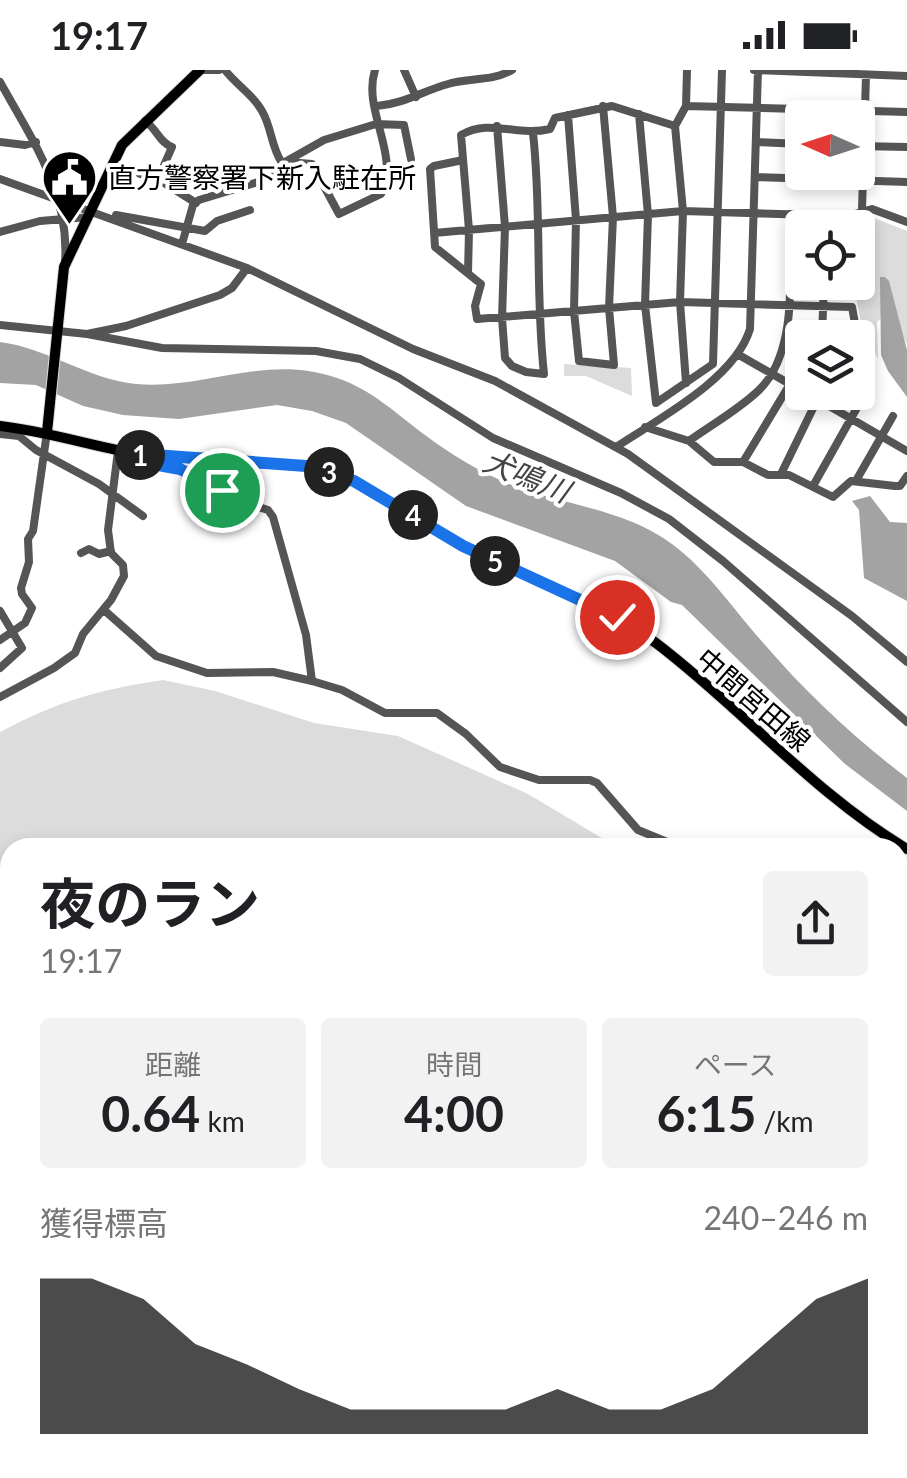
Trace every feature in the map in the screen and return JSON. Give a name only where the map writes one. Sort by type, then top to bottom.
[{"type":"main road","points":[[47,427],[64,267],[122,146],[202,70]]},
{"type":"main road","name":"中間宮田線","points":[[0,426],[47,427],[118,451],[140,454],[306,466],[354,481],[463,546],[617,617],[656,643],[831,796],[890,838]]},
{"type":"street","points":[[202,70],[222,70],[256,102],[266,117],[274,151],[284,162],[312,164],[340,214],[384,189],[389,166],[376,124],[377,106],[371,89],[375,70]]},
{"type":"street","points":[[404,70],[416,97]]},
{"type":"street","points":[[444,70],[449,83]]},
{"type":"street","points":[[377,106],[416,97],[449,83],[512,70]]},
{"type":"street","points":[[686,383],[680,302],[683,211],[675,126],[686,106],[688,70]]},
{"type":"street","points":[[638,114],[648,214],[645,305],[656,404],[713,364],[722,70]]},
{"type":"street","points":[[616,447],[739,355],[750,329],[757,70],[907,76]]},
{"type":"street","points":[[492,75],[496,93]]},
{"type":"street","points":[[865,100],[866,75]]},
{"type":"street","points":[[0,82],[36,142],[58,200],[64,219],[64,267]]},
{"type":"street","points":[[468,272],[470,230],[460,135],[497,126],[510,132],[534,133],[550,129],[554,118],[603,106],[675,126]]},
{"type":"street","points":[[568,115],[576,220],[574,310],[578,361],[614,365],[609,308],[612,217],[603,106]]},
{"type":"street","points":[[686,106],[785,109]]},
{"type":"street","points":[[875,111],[907,112]]},
{"type":"street","points":[[145,122],[172,148],[158,179]]},
{"type":"street","points":[[182,244],[196,202],[223,190],[258,182],[324,140],[376,124],[404,126],[410,159]]},
{"type":"street","points":[[497,126],[504,227],[504,358],[526,372],[544,374],[538,314],[541,223],[534,133]]},
{"type":"street","points":[[0,142],[25,146],[36,142]]},
{"type":"street","points":[[756,142],[785,143]]},
{"type":"street","points":[[875,146],[907,147]]},
{"type":"street","points":[[463,160],[444,162],[430,170],[434,233],[438,252],[481,284],[475,306],[477,319],[680,302],[852,307],[868,386],[813,486]]},
{"type":"street","points":[[140,174],[158,179],[196,202]]},
{"type":"street","points":[[754,176],[785,177]]},
{"type":"street","points":[[0,179],[247,268],[414,349],[484,376],[616,447],[852,616],[907,662]]},
{"type":"street","points":[[875,181],[907,182]]},
{"type":"street","points":[[863,190],[862,210],[875,210]]},
{"type":"street","points":[[106,217],[205,231],[217,221],[250,210]]},
{"type":"street","points":[[875,210],[907,222]]},
{"type":"street","points":[[434,233],[683,211],[785,214]]},
{"type":"street","points":[[0,232],[89,214]]},
{"type":"street","points":[[87,334],[197,304],[232,288],[247,268]]},
{"type":"street","points":[[689,441],[757,392],[771,374],[786,338],[788,300]]},
{"type":"street","points":[[823,300],[823,320]]},
{"type":"street","points":[[0,325],[87,334],[162,348],[316,350],[360,359],[399,378],[493,438],[621,493],[669,519],[907,722]]},
{"type":"street","points":[[739,355],[785,381]]},
{"type":"street","points":[[743,462],[785,392]]},
{"type":"street","points":[[781,474],[813,410]]},
{"type":"street","points":[[838,410],[907,451]]},
{"type":"street","points":[[645,427],[689,441],[714,462],[743,462],[768,476],[781,474],[833,497],[840,488],[858,479],[893,416]]},
{"type":"street","points":[[0,640],[26,622],[32,608],[22,588],[47,427]]},
{"type":"street","points":[[0,434],[19,436],[36,450],[113,493],[143,516]]},
{"type":"street","points":[[0,697],[75,653],[83,634],[104,610],[125,571],[111,551],[108,530],[118,451]]},
{"type":"street","points":[[140,454],[142,462],[192,474],[268,510],[274,517],[306,635],[312,681]]},
{"type":"street","points":[[858,479],[900,486],[907,476]]},
{"type":"street","points":[[82,553],[89,549],[96,554],[111,551]]},
{"type":"street","points":[[104,610],[156,656],[206,673],[273,672],[342,690],[385,713],[442,715],[510,772],[546,781],[597,783],[638,830],[658,838]]},
{"type":"street","points":[[0,668],[21,652],[1,614]]},
{"type":"shaded area","points":[[875,218],[907,231],[907,345],[890,309],[877,322],[878,359],[875,320],[861,320],[856,300],[875,300]]},
{"type":"shaded area","points":[[880,277],[889,281],[907,350],[907,397],[881,355]]},
{"type":"shaded area","points":[[0,342],[136,384],[187,382],[285,369],[337,378],[373,396],[447,450],[493,477],[636,523],[672,544],[696,565],[811,694],[907,778],[907,811],[845,764],[682,605],[671,602],[615,561],[466,506],[346,423],[312,411],[277,405],[179,419],[123,415],[83,406],[36,385],[0,383]]},
{"type":"shaded area","points":[[564,364],[631,368],[632,396],[586,376],[564,376]]},
{"type":"shaded area","points":[[870,496],[890,522],[907,523],[907,601],[864,578],[859,510],[852,501]]},
{"type":"shaded area","points":[[163,680],[215,691],[314,723],[398,736],[528,794],[602,838],[0,838],[0,732],[41,712],[118,688]]},
{"type":"place","name":"直方警察署下新入駐在所","points":[[69,226]]},
{"type":"route","points":[[222,490],[180,469],[142,462],[140,454],[209,462],[259,461],[306,466],[354,481],[463,546],[617,617]]},
{"type":"water label","name":"犬鳴川","points":[[527,475]]}]
